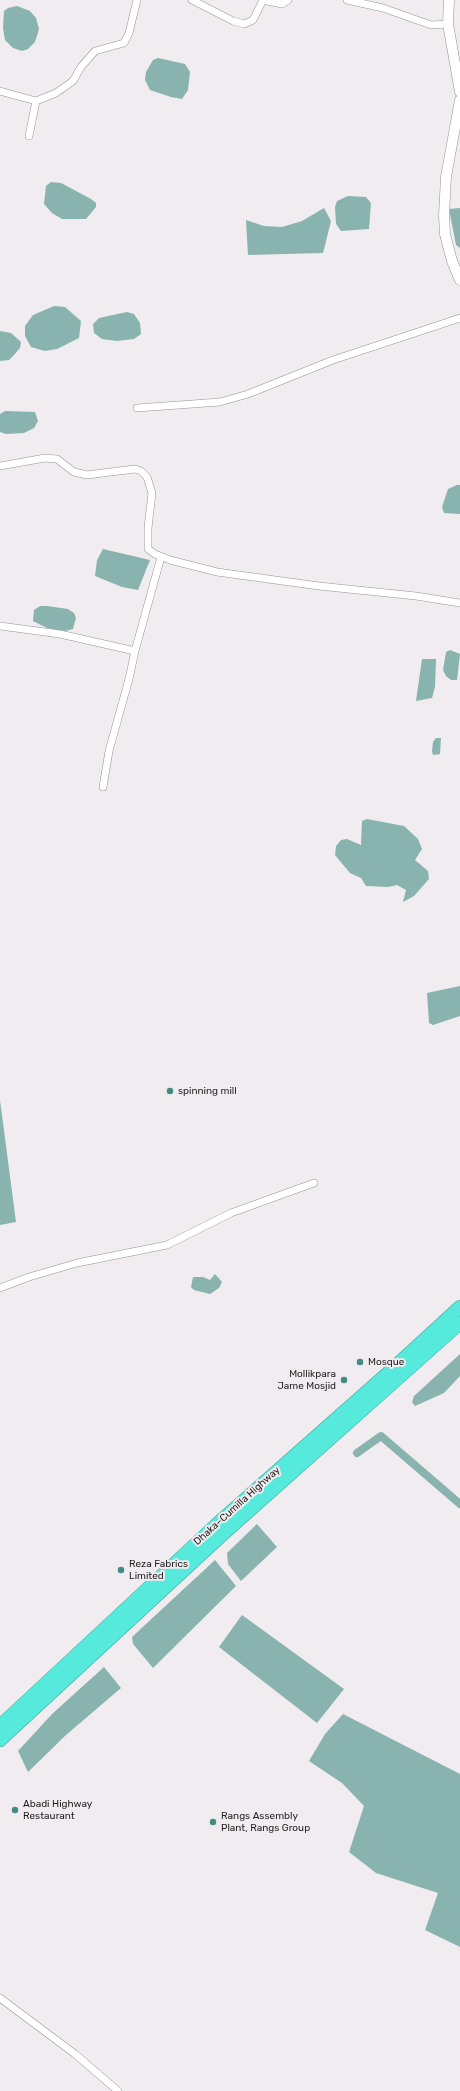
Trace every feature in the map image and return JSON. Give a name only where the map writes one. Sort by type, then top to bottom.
[{"type":"highway","name":"Dhaka–Cumilla Highway","points":[[0,1726],[216,1525],[388,1374],[460,1307]]},
{"type":"highway","name":"Dhaka–Cumilla Highway","points":[[0,1740],[224,1533],[460,1323]]},
{"type":"street","points":[[0,91],[36,101],[56,93],[73,81],[81,67],[94,51],[109,45],[124,43],[129,33],[137,0]]},
{"type":"street","points":[[192,0],[227,18],[244,24],[253,20],[263,0],[282,4],[288,0]]},
{"type":"street","points":[[347,0],[383,8],[431,25],[448,24]]},
{"type":"street","points":[[449,0],[448,24],[460,92]]},
{"type":"street","points":[[460,100],[446,177],[444,215],[445,234],[452,261],[460,280]]},
{"type":"street","points":[[29,136],[36,101]]},
{"type":"street","points":[[137,408],[220,402],[248,394],[333,360],[460,318]]},
{"type":"street","points":[[0,466],[45,458],[57,459],[74,472],[86,475],[135,469],[141,471],[147,477],[152,493],[148,528],[148,549],[161,557],[217,572],[319,586],[416,596],[460,603]]},
{"type":"street","points":[[104,787],[109,751],[161,557]]},
{"type":"street","points":[[0,626],[60,634],[135,651]]},
{"type":"street","points":[[0,1288],[29,1276],[77,1263],[167,1245],[231,1213],[314,1183]]},
{"type":"street","points":[[0,1998],[75,2054],[118,2091]]},
{"type":"shaded area","points":[[17,6],[30,11],[36,18],[39,29],[35,42],[28,49],[22,51],[13,48],[5,40],[3,28],[4,11],[8,8]]},
{"type":"shaded area","points":[[158,58],[185,64],[190,72],[188,90],[182,99],[150,90],[145,80],[146,72],[153,60]]},
{"type":"shaded area","points":[[51,182],[61,183],[91,199],[96,203],[96,207],[86,219],[62,219],[52,213],[44,204],[46,186]]},
{"type":"shaded area","points":[[348,196],[366,197],[371,203],[369,229],[341,231],[336,224],[335,207],[337,201]]},
{"type":"shaded area","points":[[324,208],[331,221],[323,253],[248,255],[246,220],[264,226],[282,227],[302,221]]},
{"type":"shaded area","points":[[460,208],[460,248],[456,245],[449,209]]},
{"type":"shaded area","points":[[54,306],[65,307],[81,321],[79,338],[57,349],[45,351],[31,347],[25,336],[25,326],[33,315]]},
{"type":"shaded area","points":[[127,312],[134,314],[140,323],[141,334],[134,339],[117,341],[102,339],[94,333],[93,324],[99,318]]},
{"type":"shaded area","points":[[0,331],[11,333],[21,342],[20,348],[9,360],[0,361]]},
{"type":"shaded area","points":[[5,411],[35,412],[38,421],[34,428],[24,433],[6,434],[0,432],[0,414]]},
{"type":"shaded area","points":[[460,485],[460,514],[444,513],[442,507],[448,489]]},
{"type":"shaded area","points":[[103,549],[150,560],[138,590],[122,587],[95,576],[97,560]]},
{"type":"shaded area","points":[[40,606],[68,609],[74,613],[76,618],[73,629],[65,631],[47,628],[33,621],[34,610]]},
{"type":"shaded area","points":[[450,650],[460,654],[457,680],[451,680],[446,676],[443,670],[446,652]]},
{"type":"shaded area","points":[[422,659],[436,659],[435,687],[432,698],[416,701]]},
{"type":"shaded area","points":[[436,738],[441,738],[440,754],[433,755],[433,742]]},
{"type":"shaded area","points":[[367,819],[404,826],[418,839],[422,849],[415,860],[428,871],[429,879],[414,896],[403,902],[406,890],[397,885],[388,887],[366,886],[361,878],[350,873],[335,855],[336,846],[341,840],[347,839],[361,845],[362,821]]},
{"type":"shaded area","points":[[460,986],[460,1016],[433,1025],[429,1023],[427,993]]},
{"type":"shaded area","points":[[0,1100],[16,1222],[0,1225]]},
{"type":"shaded area","points":[[215,1274],[222,1282],[219,1288],[210,1294],[194,1290],[191,1287],[193,1277],[203,1277],[210,1280]]},
{"type":"shaded area","points":[[460,1354],[460,1376],[444,1393],[415,1406],[412,1402],[414,1396]]},
{"type":"shaded area","points":[[257,1524],[277,1547],[241,1581],[228,1564],[227,1553]]},
{"type":"shaded area","points":[[215,1560],[236,1586],[153,1668],[133,1644],[132,1637]]},
{"type":"shaded area","points":[[242,1615],[344,1689],[317,1723],[219,1647]]},
{"type":"shaded area","points":[[104,1667],[121,1688],[66,1735],[28,1772],[18,1751],[52,1714]]},
{"type":"shaded area","points":[[343,1714],[460,1774],[460,1947],[425,1930],[438,1893],[376,1873],[349,1852],[364,1806],[342,1783],[309,1761],[325,1734]]},
{"type":"waterway","points":[[357,1453],[381,1436],[460,1504]]},
{"type":"place","name":"spinning mill","points":[[170,1091]]},
{"type":"place","name":"Mosque","points":[[360,1362]]},
{"type":"place","name":"Mollikpara Jame Mosjid","points":[[344,1380]]},
{"type":"place","name":"Reza Fabrics Limited","points":[[121,1570]]},
{"type":"place","name":"Abadi Highway Restaurant","points":[[15,1810]]},
{"type":"place","name":"Rangs Assembly Plant, Rangs Group","points":[[213,1822]]}]
